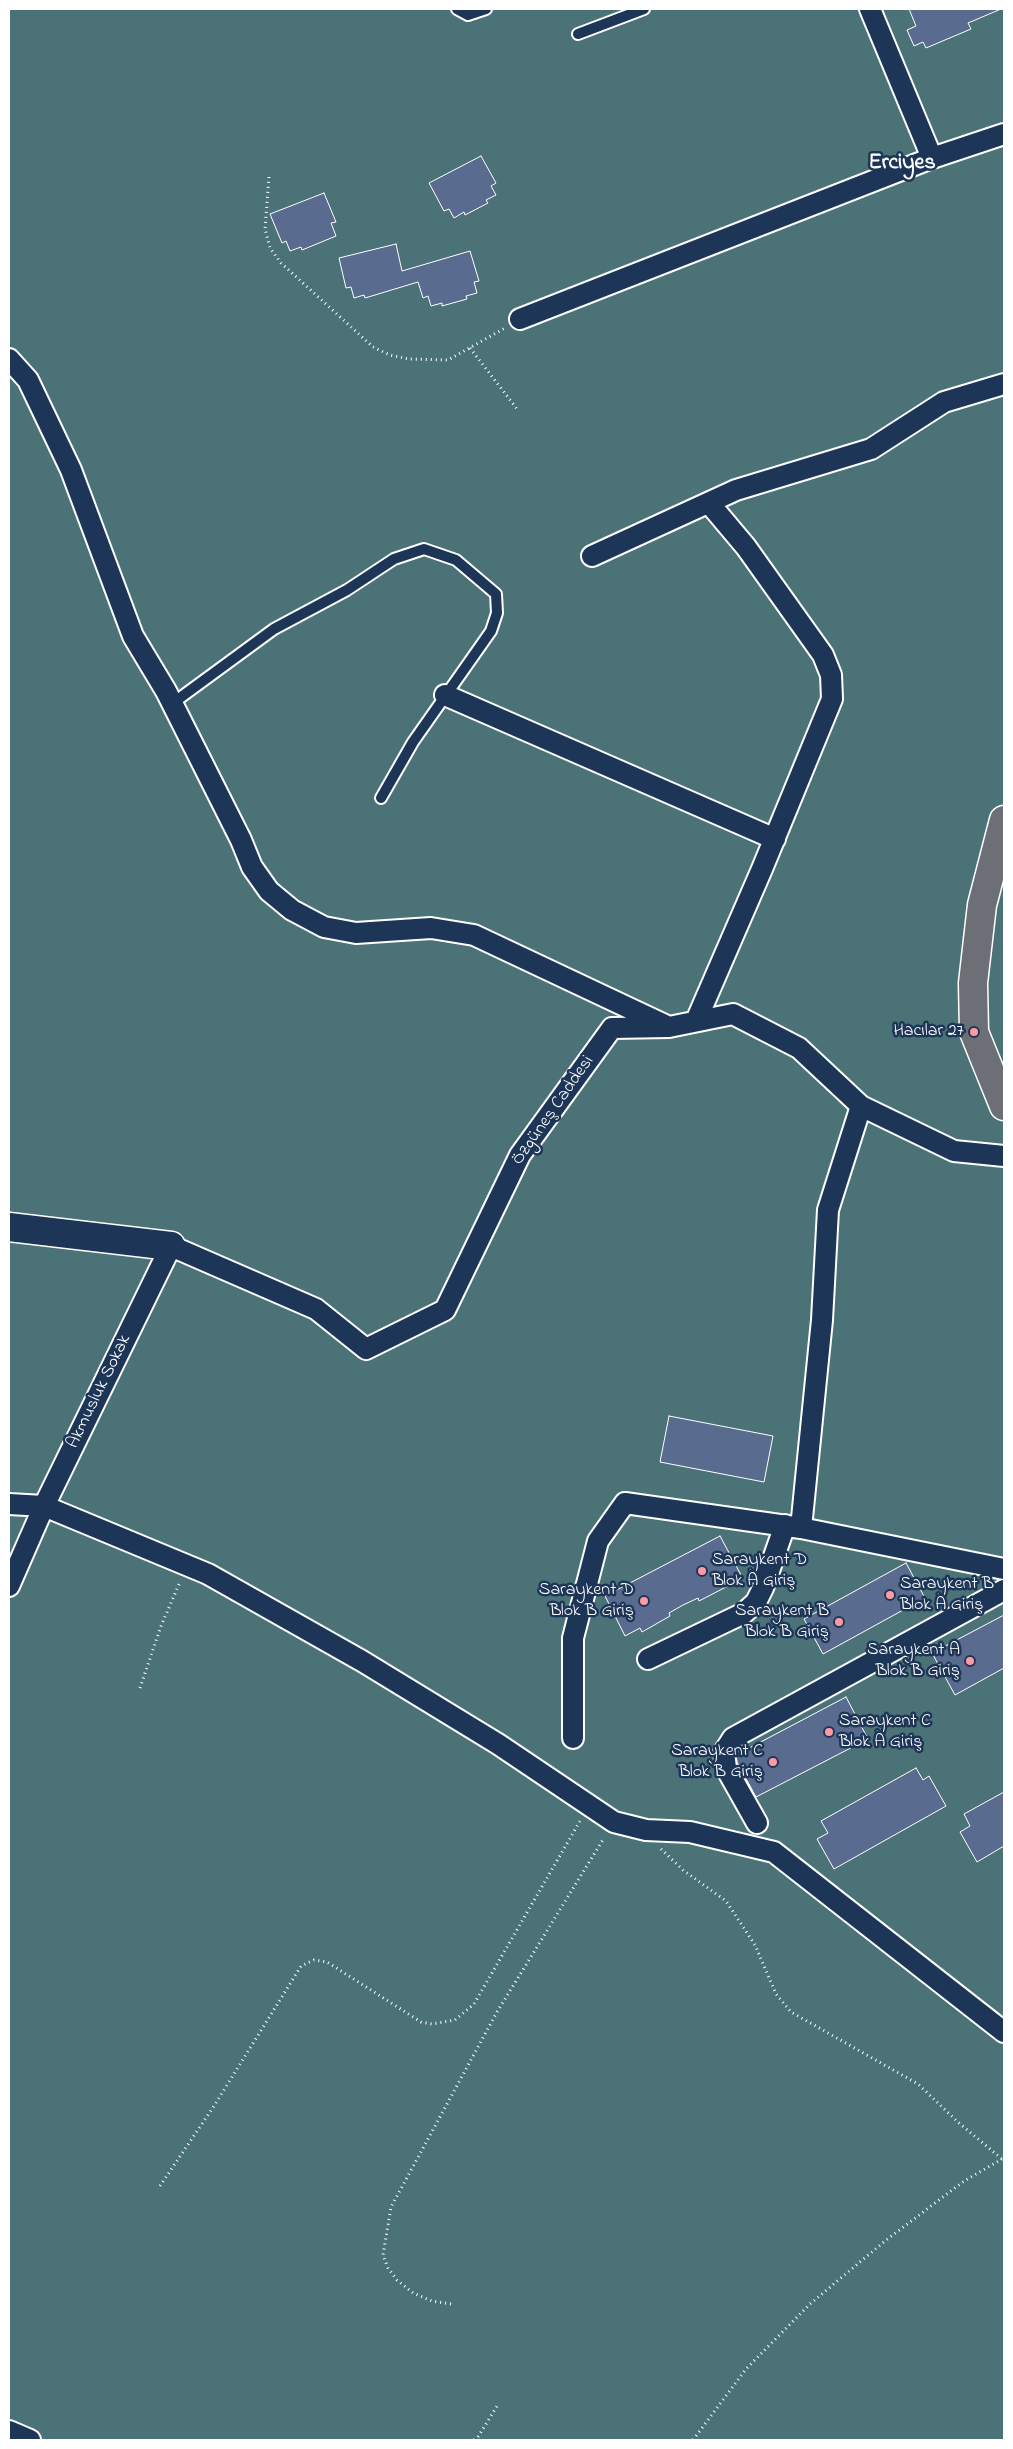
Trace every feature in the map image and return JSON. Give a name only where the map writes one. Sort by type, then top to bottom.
[{"type":"main road","points":[[1004,820],[982,905],[973,983],[974,1032],[1004,1106]]},
{"type":"street","points":[[870,9],[932,158]]},
{"type":"street","points":[[520,319],[932,158],[1004,134]]},
{"type":"street","points":[[9,359],[28,380],[70,470],[133,636],[173,703],[241,840],[252,867],[269,891],[292,910],[324,927],[356,933],[431,928],[474,935],[669,1027]]},
{"type":"street","points":[[592,556],[736,490],[871,449],[944,402],[1004,384]]},
{"type":"street","points":[[696,1021],[775,838],[832,699],[831,675],[824,655],[746,547],[709,503]]},
{"type":"street","points":[[444,695],[775,838]]},
{"type":"street","name":"Özgüneş Caddesi","points":[[172,1246],[316,1309],[366,1349],[445,1310],[520,1155],[612,1028],[669,1027],[733,1014],[799,1048],[861,1106],[954,1152],[1004,1156]]},
{"type":"street","points":[[648,1659],[744,1613],[756,1602],[793,1526],[822,1320],[828,1210],[861,1106]]},
{"type":"street","points":[[9,1227],[172,1246]]},
{"type":"street","name":"Akmusluk Sokak","points":[[9,1586],[44,1506],[172,1246]]},
{"type":"street","points":[[573,1738],[573,1638],[598,1541],[625,1502],[793,1526],[1004,1569]]},
{"type":"street","points":[[9,1504],[44,1506],[208,1574],[362,1661],[498,1744],[614,1822],[646,1830],[690,1832],[774,1852],[1004,2032]]},
{"type":"street","points":[[757,1823],[726,1768],[724,1752],[733,1738],[1004,1590]]},
{"type":"street","points":[[9,2431],[30,2440]]},
{"type":"lane","points":[[457,9],[468,15],[486,9]]},
{"type":"lane","points":[[578,34],[644,9]]},
{"type":"lane","points":[[173,703],[274,629],[347,590],[394,559],[424,549],[456,560],[496,594],[497,612],[491,631],[444,695],[413,742],[381,798]]},
{"type":"path","points":[[269,177],[265,229],[270,248],[281,263],[373,347],[390,355],[408,359],[448,360],[520,319]]},
{"type":"path","points":[[470,348],[517,409]]},
{"type":"path","points":[[140,1688],[161,1626],[187,1565]]},
{"type":"path","points":[[160,2186],[214,2106],[297,1971],[307,1962],[320,1960],[327,1962],[421,2022],[444,2023],[466,2013],[474,2004],[589,1806]]},
{"type":"path","points":[[452,2304],[432,2301],[413,2293],[388,2268],[383,2255],[391,2207],[497,2012],[614,1822]]},
{"type":"path","points":[[646,1830],[663,1852],[726,1901],[755,1945],[776,1994],[791,2012],[918,2084],[959,2123],[1003,2158],[964,2181],[885,2241],[810,2304],[746,2369],[693,2440]]},
{"type":"path","points":[[474,2440],[478,2437],[500,2403]]},
{"type":"green space","points":[[9,9],[1004,9],[1004,2440],[9,2440]]},
{"type":"building","points":[[909,9],[1001,9],[968,23],[971,29],[926,48],[923,42],[914,46],[907,30],[916,26]]},
{"type":"building","points":[[481,156],[496,183],[491,186],[496,195],[486,200],[488,203],[465,215],[464,212],[454,218],[449,209],[444,211],[429,183]]},
{"type":"building","points":[[324,193],[336,222],[331,223],[336,236],[302,250],[301,247],[290,251],[286,241],[282,243],[270,214]]},
{"type":"building","points":[[396,244],[402,271],[470,251],[479,281],[474,282],[477,293],[466,296],[467,299],[442,306],[442,303],[431,306],[428,296],[423,298],[418,282],[365,298],[364,295],[354,298],[351,287],[346,288],[339,258]]},
{"type":"building","points":[[669,1416],[773,1436],[764,1482],[660,1462]]},
{"type":"building","points":[[720,1536],[741,1575],[726,1583],[728,1586],[699,1601],[698,1598],[683,1605],[669,1613],[670,1616],[642,1632],[640,1628],[625,1636],[605,1596]]},
{"type":"building","points":[[906,1563],[925,1598],[823,1654],[804,1619]]},
{"type":"building","name":"Saraykent A Blok B Giriş","points":[[1004,1615],[1004,1668],[955,1695],[932,1653]]},
{"type":"building","points":[[846,1697],[868,1739],[756,1797],[737,1762],[736,1755]]},
{"type":"building","points":[[916,1768],[923,1780],[929,1776],[946,1806],[834,1869],[817,1839],[828,1833],[821,1821]]},
{"type":"building","points":[[1004,1792],[1004,1846],[977,1862],[960,1832],[970,1826],[964,1814]]},
{"type":"place","name":"Hacılar 27","points":[[974,1032]]},
{"type":"place","name":"Saraykent D Blok A Giriş","points":[[702,1571]]},
{"type":"place","name":"Saraykent B Blok A Giriş","points":[[890,1595]]},
{"type":"place","name":"Saraykent D Blok B Giriş","points":[[644,1601]]},
{"type":"place","name":"Saraykent B Blok B Giriş","points":[[839,1622]]},
{"type":"place","name":"Saraykent A Blok B Giriş","points":[[970,1661]]},
{"type":"place","name":"Saraykent C Blok A Giriş","points":[[829,1732]]},
{"type":"place","name":"Saraykent C Blok B Giriş","points":[[773,1762]]},
{"type":"district","name":"Erciyes","points":[[902,164]]}]
